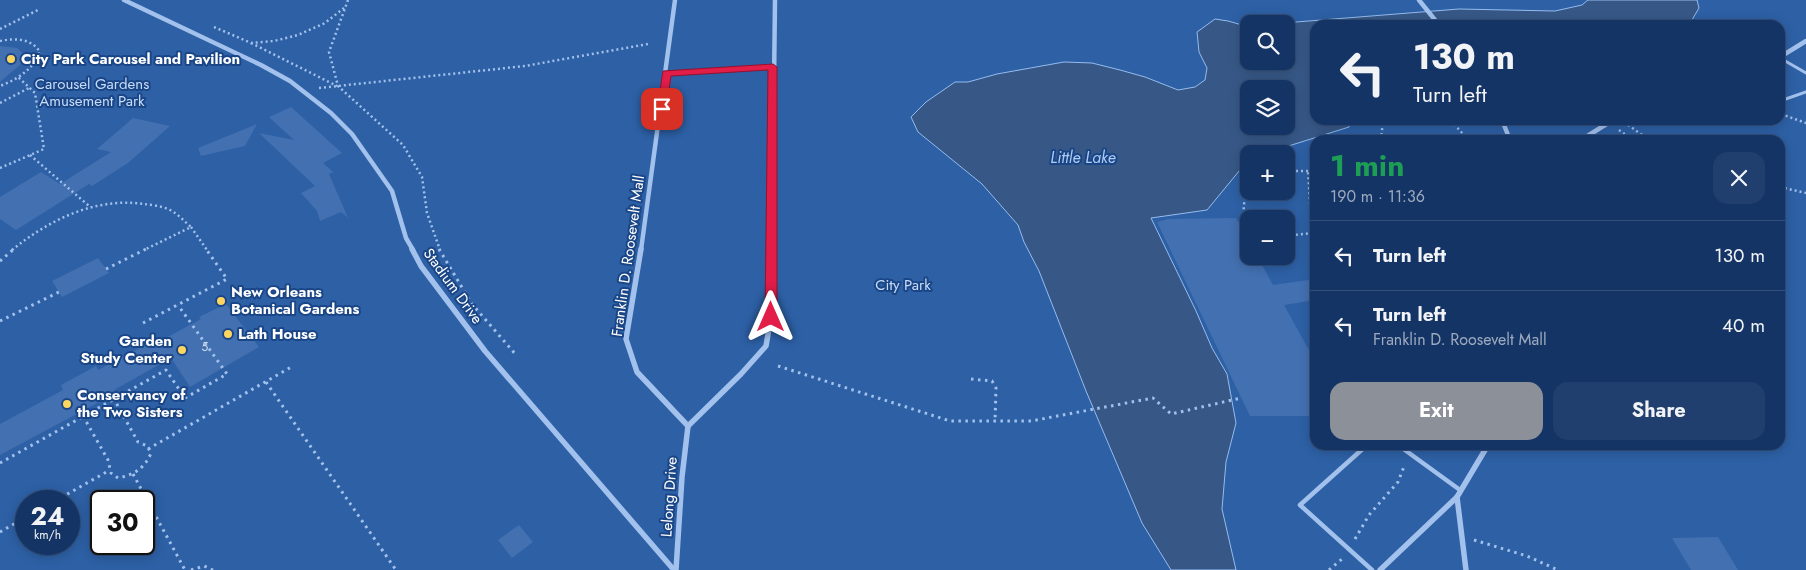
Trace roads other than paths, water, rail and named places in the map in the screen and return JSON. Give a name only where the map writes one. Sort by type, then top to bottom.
[{"type":"street","name":"Stadium Drive","points":[[124,0],[261,65],[303,91],[331,113],[352,134],[392,191],[406,238],[421,266],[485,351],[675,570]]},
{"type":"street","name":"Franklin D. Roosevelt Mall","points":[[675,0],[667,74],[643,239],[626,339],[637,372],[688,426]]},
{"type":"street","points":[[688,426],[741,374],[766,346],[771,317],[774,0]]},
{"type":"street","points":[[1419,0],[1435,20]]},
{"type":"street","points":[[1785,55],[1806,41]]},
{"type":"street","points":[[1589,135],[1605,125]]},
{"type":"street","name":"Lelong Drive","points":[[675,570],[688,426]]},
{"type":"street","points":[[1380,570],[1457,497],[1485,450]]},
{"type":"street","points":[[1457,497],[1466,570]]},
{"type":"lane","points":[[1785,61],[1806,72]]},
{"type":"lane","points":[[667,74],[773,67]]},
{"type":"lane","points":[[1785,99],[1806,92]]},
{"type":"lane","points":[[1361,450],[1300,505],[1372,570]]},
{"type":"lane","points":[[1405,450],[1460,490]]},
{"type":"water","name":"Little Lake","points":[[1588,0],[1697,0],[1699,8],[1692,20],[1321,20],[1459,9],[1555,11],[1582,5]]},
{"type":"water","name":"Little Lake","points":[[1215,19],[1240,24],[1240,70],[1295,70],[1295,22],[1310,21],[1310,125],[1349,125],[1349,127],[1324,135],[1310,135],[1310,139],[1292,145],[1240,145],[1240,170],[1207,210],[1151,218],[1212,348],[1227,374],[1236,423],[1226,462],[1222,509],[1236,570],[1171,570],[1142,523],[1086,391],[1039,271],[1024,242],[1018,225],[982,184],[918,132],[911,117],[926,102],[955,82],[968,82],[997,74],[1064,62],[1092,63],[1145,77],[1178,90],[1195,87],[1205,80],[1207,68],[1199,52],[1197,32]]},
{"type":"place","name":"City Park Carousel and Pavilion","points":[[11,59]]},
{"type":"place","name":"New Orleans Botanical Gardens","points":[[221,301]]},
{"type":"place","name":"Lath House","points":[[228,334]]},
{"type":"place","name":"Garden Study Center","points":[[182,350]]},
{"type":"place","name":"Conservancy of the Two Sisters","points":[[67,404]]},
{"type":"park label","name":"Carousel Gardens Amusement Park","points":[[92,92]]},
{"type":"park label","name":"City Park","points":[[903,285]]}]
